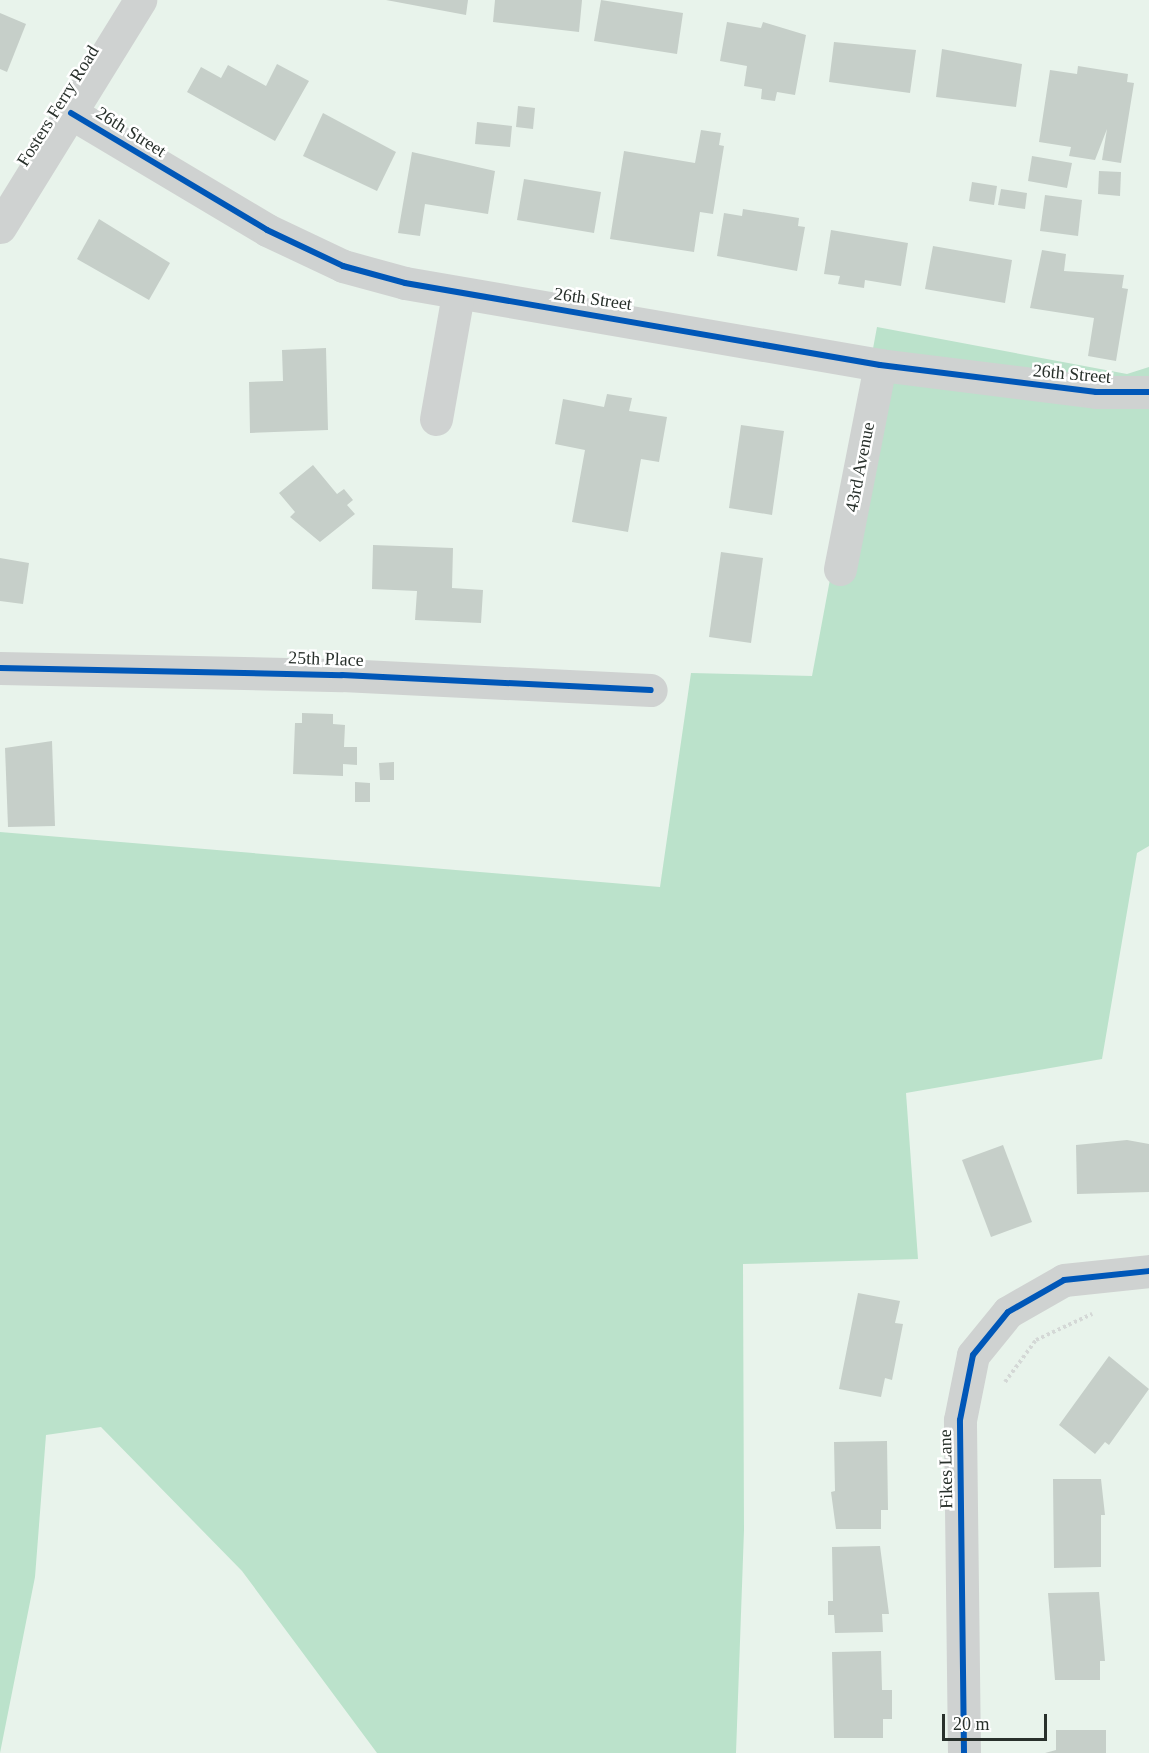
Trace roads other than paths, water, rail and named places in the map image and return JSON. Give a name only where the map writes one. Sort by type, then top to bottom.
[{"type":"street","name":"Fosters Ferry Road","points":[[0,227],[140,0]]},
{"type":"street","name":"26th Street","points":[[71,113],[267,230],[343,266],[458,294],[880,365],[1096,392],[1149,392]]},
{"type":"street","points":[[436,419],[458,294]]},
{"type":"street","name":"43rd Avenue","points":[[840,569],[880,365]]},
{"type":"street","name":"25th Place","points":[[0,668],[342,675],[651,690]]},
{"type":"street","name":"Fikes Lane","points":[[964,1753],[960,1420],[973,1355],[1008,1312],[1064,1280],[1149,1270]]}]
